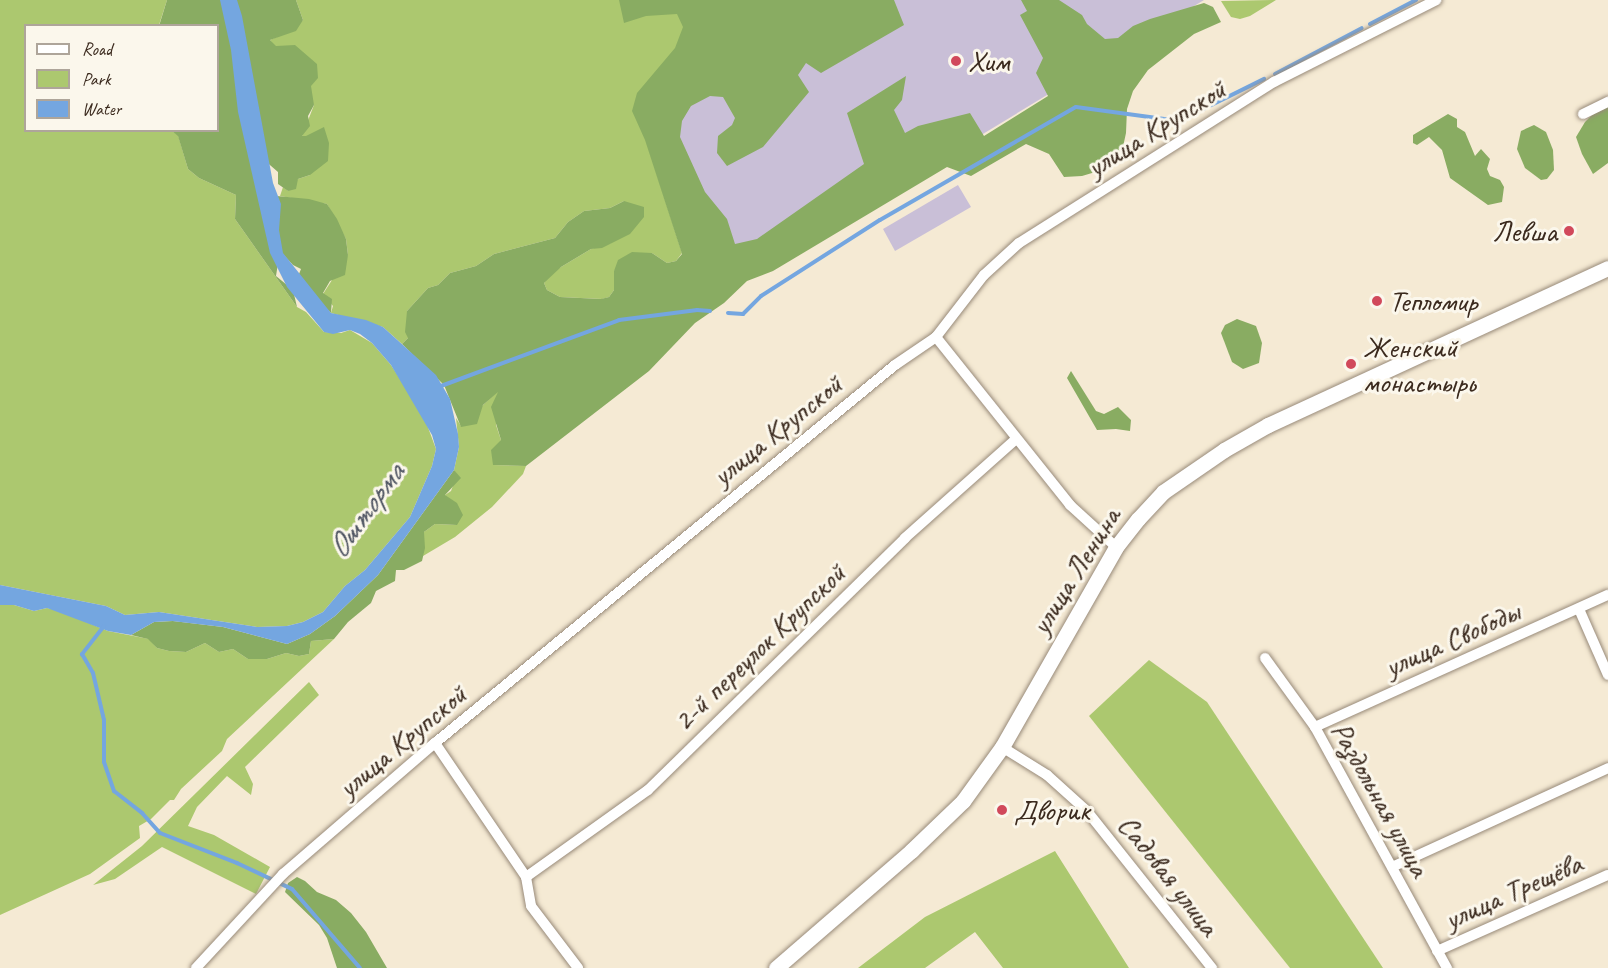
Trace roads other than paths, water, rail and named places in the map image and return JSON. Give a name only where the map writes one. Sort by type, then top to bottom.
[{"type":"street","name":"улица Крупской","points":[[196,968],[284,874],[435,743],[895,364],[936,337],[984,275],[1019,243],[1274,82],[1436,0]]},
{"type":"street","points":[[1583,114],[1608,102]]},
{"type":"street","name":"улица Ленина","points":[[776,968],[911,851],[963,801],[1002,747],[1116,547],[1163,492],[1224,450],[1268,425],[1376,373],[1608,268]]},
{"type":"street","points":[[936,337],[1070,505],[1116,547]]},
{"type":"street","name":"2-й переулок Крупской","points":[[526,877],[648,790],[905,538],[1016,439]]},
{"type":"street","name":"улица Свободы","points":[[1315,727],[1608,595]]},
{"type":"street","points":[[1579,609],[1608,675]]},
{"type":"street","name":"Раздольная улица","points":[[1265,658],[1315,727],[1447,968]]},
{"type":"street","points":[[435,743],[526,877],[531,906],[578,968]]},
{"type":"street","name":"Садовая улица","points":[[1002,747],[1047,775],[1087,810],[1212,968]]},
{"type":"street","points":[[1392,867],[1608,768]]},
{"type":"street","name":"улица Трещёва","points":[[1437,951],[1608,875]]},
{"type":"water","points":[[220,0],[237,0],[242,16],[273,183],[281,204],[279,230],[283,253],[331,313],[366,320],[383,327],[436,375],[450,399],[458,434],[459,447],[454,470],[378,575],[335,616],[310,634],[287,644],[223,627],[172,621],[154,622],[131,635],[108,631],[47,608],[34,611],[14,605],[0,605],[0,585],[106,606],[125,615],[159,612],[257,627],[287,626],[303,622],[323,612],[345,586],[365,570],[410,517],[432,466],[436,449],[432,435],[391,365],[372,343],[360,334],[350,330],[333,334],[324,332],[287,287],[270,253],[238,112],[231,50]]},
{"type":"waterway","points":[[1370,24],[1416,0]]},
{"type":"waterway","points":[[1275,74],[1362,28]]},
{"type":"waterway","points":[[728,313],[743,314],[761,296],[880,220],[1076,107],[1179,121],[1264,79]]},
{"type":"waterway","points":[[441,386],[619,320],[697,310],[710,311]]},
{"type":"waterway","points":[[104,626],[82,654],[93,673],[104,720],[104,762],[114,791],[142,813],[160,833],[237,863],[292,889],[360,968]]},
{"type":"place","name":"Хим","points":[[956,61]]},
{"type":"place","name":"Левша","points":[[1569,231]]},
{"type":"place","name":"Тепломир","points":[[1377,301]]},
{"type":"place","name":"Женский монастырь","points":[[1351,364]]},
{"type":"place","name":"Дворик","points":[[1002,810]]},
{"type":"water label","name":"Ошторма","points":[[366,511]]}]
